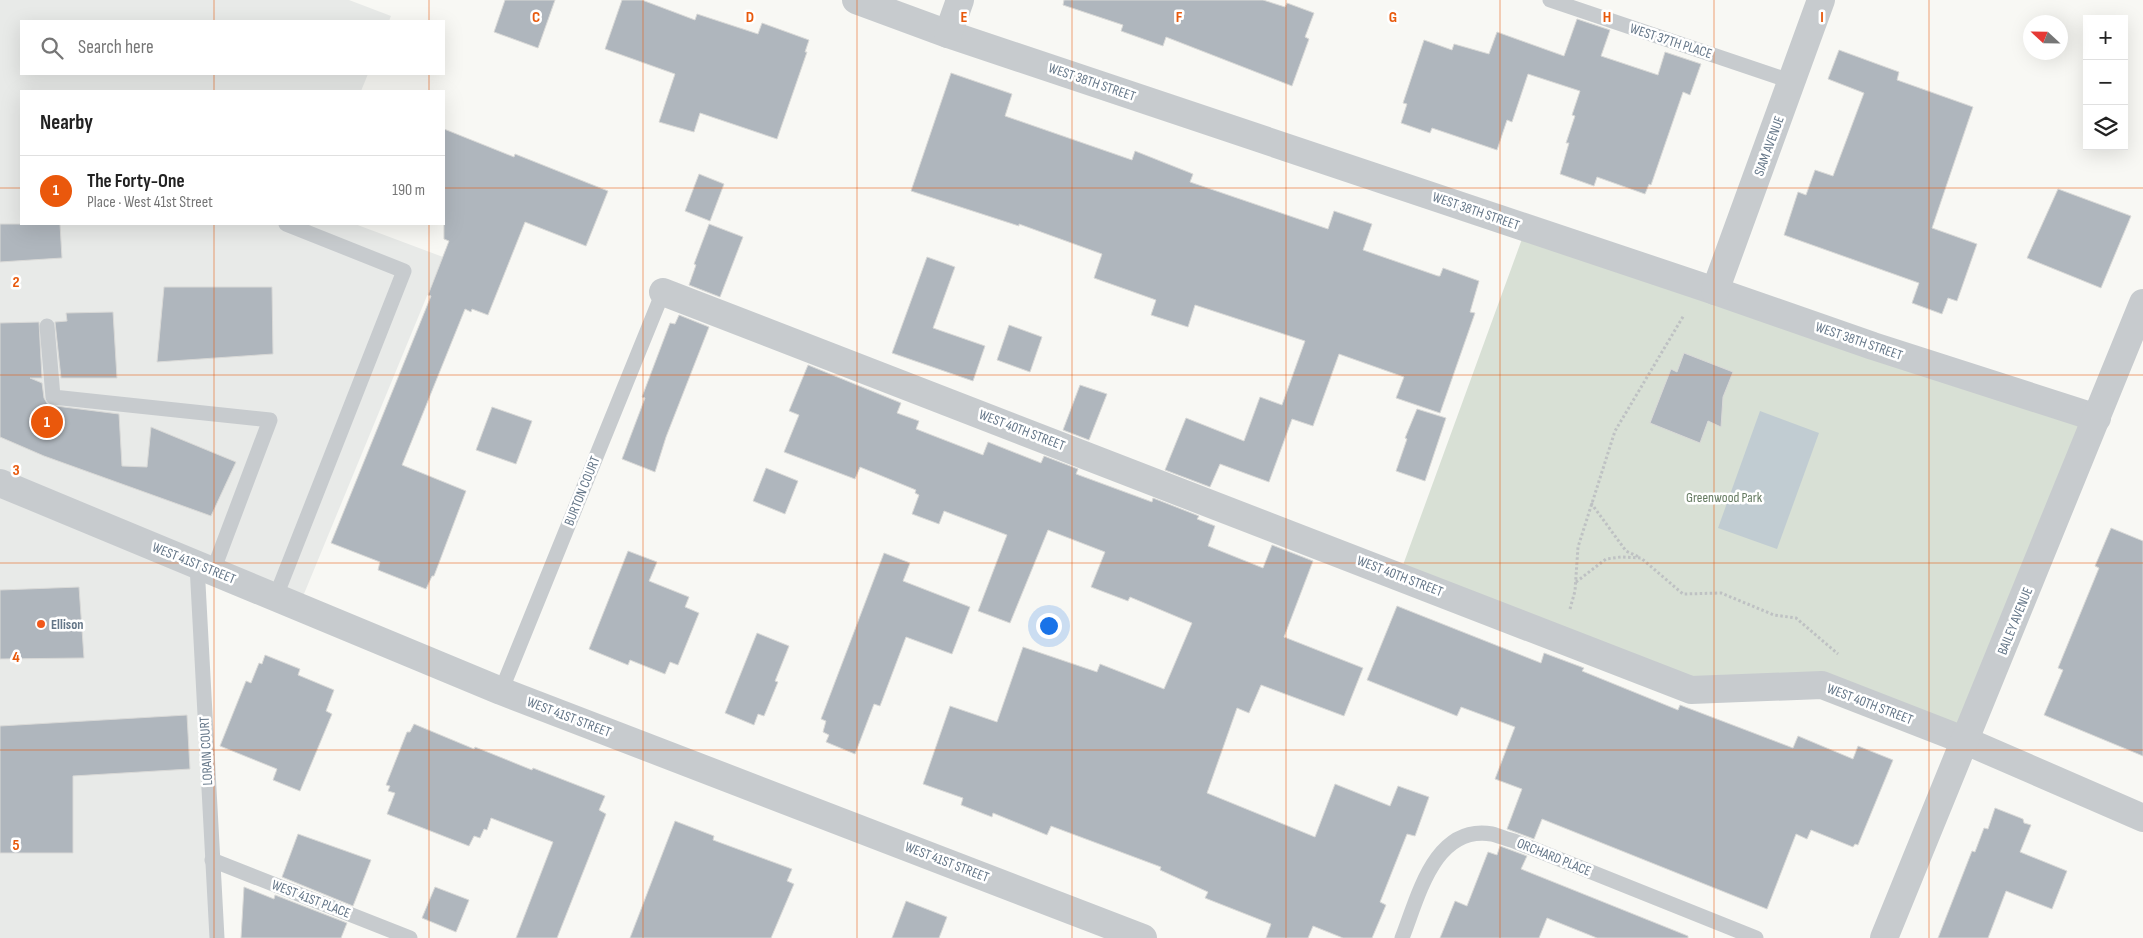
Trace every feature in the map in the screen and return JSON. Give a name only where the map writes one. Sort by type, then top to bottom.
[{"type":"street","name":"WEST 38TH STREET","points":[[856,0],[948,34],[1715,291],[1873,346],[2097,418]]},
{"type":"street","points":[[948,34],[960,0]]},
{"type":"street","name":"SIAM AVENUE","points":[[1715,291],[1793,82],[1821,0]]},
{"type":"street","name":"WEST 40TH STREET","points":[[663,292],[1691,690],[1822,685],[1966,741],[2143,818]]},
{"type":"street","name":"BAILEY AVENUE","points":[[1884,938],[1966,741],[2143,303]]},
{"type":"street","name":"WEST 41ST STREET","points":[[0,482],[501,691],[1143,938]]},
{"type":"lane","name":"WEST 37TH PLACE","points":[[1550,0],[1592,7],[1793,82]]},
{"type":"lane","points":[[276,596],[404,271],[289,225]]},
{"type":"lane","name":"BURTON COURT","points":[[501,691],[663,292]]},
{"type":"lane","points":[[46,326],[52,397],[270,420],[205,568]]},
{"type":"lane","name":"LORAIN COURT","points":[[205,568],[212,860],[216,938]]},
{"type":"lane","name":"ORCHARD PLACE","points":[[1402,938],[1432,865],[1443,848],[1456,840],[1471,835],[1491,834],[1514,841],[1756,938]]},
{"type":"lane","name":"WEST 41ST PLACE","points":[[212,860],[410,938]]},
{"type":"path","points":[[1568,616],[1575,591],[1578,546],[1616,431],[1685,314]]},
{"type":"path","points":[[1591,503],[1626,551],[1641,558],[1684,594],[1721,593],[1774,615],[1796,618],[1838,654]]},
{"type":"path","points":[[1576,582],[1606,559],[1621,557],[1641,558]]},
{"type":"shaded area","points":[[0,0],[349,0],[391,16],[389,20],[20,20],[20,75],[368,75],[361,90],[20,90],[20,225],[358,225],[443,257],[299,606],[197,565],[217,938],[0,938]]},
{"type":"shaded area","points":[[1760,411],[1819,433],[1777,549],[1718,528]]},
{"type":"green space","name":"Greenwood Park","points":[[1526,228],[2097,418],[1966,741],[1822,685],[1691,690],[1399,576]]},
{"type":"building","points":[[505,0],[555,0],[538,48],[494,32]]},
{"type":"building","points":[[622,0],[642,0],[695,20],[697,14],[758,34],[762,23],[809,40],[805,52],[807,52],[777,139],[700,113],[694,132],[659,122],[675,74],[605,49]]},
{"type":"building","points":[[1064,0],[1263,0],[1285,7],[1287,3],[1314,13],[1305,37],[1309,39],[1292,86],[1166,37],[1163,46],[1121,31],[1123,25],[1063,5]]},
{"type":"building","points":[[1577,19],[1610,30],[1601,56],[1658,75],[1665,52],[1701,64],[1690,95],[1683,92],[1651,185],[1649,184],[1645,194],[1597,177],[1594,186],[1560,174],[1569,143],[1566,143],[1575,116],[1572,115],[1580,91],[1528,74],[1512,122],[1507,120],[1497,150],[1432,128],[1430,133],[1401,123],[1407,104],[1403,103],[1424,40],[1452,50],[1454,44],[1489,54],[1497,32],[1564,56]]},
{"type":"building","points":[[1839,50],[1899,72],[1897,80],[1973,107],[1932,228],[1977,244],[1957,301],[1948,298],[1942,314],[1912,303],[1919,283],[1784,235],[1798,192],[1806,195],[1815,170],[1833,176],[1864,93],[1828,79]]},
{"type":"building","points":[[951,73],[1012,94],[1005,116],[1132,160],[1135,151],[1193,174],[1190,182],[1328,229],[1334,211],[1372,224],[1363,250],[1438,276],[1440,276],[1443,268],[1479,281],[1470,312],[1475,313],[1440,413],[1396,398],[1404,377],[1339,354],[1313,426],[1292,419],[1269,482],[1220,464],[1210,487],[1165,470],[1186,418],[1244,441],[1260,397],[1282,405],[1305,341],[1195,305],[1188,327],[1151,315],[1156,300],[1094,278],[1102,254],[1019,224],[1019,226],[911,191]]},
{"type":"building","points":[[445,129],[514,157],[515,154],[608,191],[586,246],[525,222],[488,315],[472,309],[471,312],[465,309],[402,465],[466,491],[434,576],[432,576],[426,589],[378,570],[380,562],[331,543],[431,296],[428,295],[449,241],[444,239]]},
{"type":"building","points":[[699,174],[724,184],[710,221],[685,211]]},
{"type":"building","points":[[2058,189],[2131,216],[2101,288],[2027,258]]},
{"type":"building","points":[[0,224],[60,225],[62,258],[0,262]]},
{"type":"building","points":[[709,224],[743,237],[720,297],[689,285],[696,265],[694,264]]},
{"type":"building","points":[[927,257],[955,267],[933,328],[985,346],[973,381],[892,353]]},
{"type":"building","points":[[164,287],[272,287],[273,354],[157,362]]},
{"type":"building","points":[[113,312],[117,378],[61,378],[55,322],[67,321],[66,313]]},
{"type":"building","points":[[679,315],[709,327],[666,437],[655,472],[622,459],[645,398],[642,397],[670,323],[675,324]]},
{"type":"building","points":[[39,322],[42,378],[30,378],[42,383],[44,398],[48,405],[119,414],[122,466],[147,467],[151,427],[236,462],[211,516],[44,456],[0,437],[0,323]]},
{"type":"building","points":[[1009,325],[1042,337],[1030,372],[997,360]]},
{"type":"building","points":[[1684,353],[1733,372],[1723,397],[1721,427],[1708,421],[1700,443],[1650,423],[1671,369],[1677,372]]},
{"type":"building","points":[[808,365],[901,403],[897,413],[919,421],[916,429],[983,455],[988,442],[1041,463],[1044,456],[1078,469],[1076,474],[1152,502],[1153,498],[1199,516],[1197,519],[1215,526],[1208,546],[1263,568],[1272,545],[1313,561],[1284,637],[1363,668],[1344,716],[1261,685],[1249,713],[1237,708],[1207,793],[1315,837],[1335,784],[1390,806],[1398,786],[1429,797],[1415,836],[1407,834],[1380,902],[1386,905],[1372,938],[1343,938],[1313,926],[1308,938],[1266,938],[1271,924],[1205,898],[1208,892],[1160,870],[1161,867],[1051,826],[1047,835],[993,813],[992,817],[961,805],[963,798],[923,784],[950,706],[997,722],[1023,647],[1097,672],[1100,664],[1164,689],[1192,623],[1130,597],[1128,601],[1091,587],[1105,552],[1048,530],[1010,623],[978,611],[1007,535],[944,511],[939,524],[912,514],[919,495],[915,493],[916,490],[860,467],[855,479],[784,452],[799,415],[789,411]]},
{"type":"building","points":[[1080,385],[1107,394],[1089,440],[1063,430]]},
{"type":"building","points":[[492,407],[532,421],[516,464],[476,450]]},
{"type":"building","points":[[1417,409],[1446,418],[1425,481],[1396,471],[1407,439],[1405,438]]},
{"type":"building","points":[[766,468],[798,481],[785,514],[753,501]]},
{"type":"building","points":[[2111,528],[2143,541],[2143,756],[2044,715],[2063,670],[2058,668],[2099,568],[2095,566]]},
{"type":"building","points":[[628,551],[657,562],[649,581],[689,597],[685,607],[699,613],[678,665],[670,662],[665,674],[630,660],[628,665],[589,649]]},
{"type":"building","points":[[884,553],[910,563],[903,581],[970,607],[952,654],[906,637],[880,706],[874,704],[855,754],[826,742],[829,735],[823,732],[826,721],[821,719]]},
{"type":"building","name":"Ellison","points":[[79,587],[84,658],[0,659],[0,590]]},
{"type":"building","points":[[1397,606],[1541,663],[1544,653],[1584,668],[1582,671],[1678,710],[1680,705],[1793,748],[1798,736],[1853,759],[1858,746],[1893,760],[1858,845],[1855,844],[1853,847],[1811,830],[1807,839],[1796,834],[1767,909],[1542,819],[1534,839],[1507,829],[1522,789],[1495,779],[1515,727],[1461,707],[1457,716],[1367,680]]},
{"type":"building","points":[[757,633],[789,646],[775,681],[778,682],[764,716],[758,714],[754,725],[725,713]]},
{"type":"building","points":[[265,655],[300,669],[298,675],[334,690],[326,711],[332,714],[300,791],[273,780],[277,769],[220,746],[246,681],[251,683],[259,663],[262,664]]},
{"type":"building","points":[[187,715],[190,769],[73,776],[73,853],[0,853],[0,726]]},
{"type":"building","points":[[414,724],[474,749],[475,747],[605,796],[599,810],[606,814],[557,938],[516,938],[553,842],[491,818],[487,830],[484,829],[480,838],[474,836],[469,846],[387,814],[395,793],[388,791],[390,786],[386,785],[407,732],[410,732]]},
{"type":"building","points":[[1995,808],[2023,819],[2024,823],[2031,825],[2020,852],[2067,871],[2052,909],[2006,891],[1988,938],[1938,938],[1972,851],[1975,852],[1984,828],[1988,829]]},
{"type":"building","points":[[675,821],[714,836],[713,840],[792,869],[787,881],[794,884],[771,938],[630,938]]},
{"type":"building","points":[[298,834],[371,860],[353,906],[282,877]]},
{"type":"building","points":[[1500,846],[1527,856],[1521,869],[1688,936],[1688,938],[1597,938],[1547,918],[1539,938],[1440,938],[1455,901],[1467,906],[1488,852],[1497,855]]},
{"type":"building","points":[[244,887],[274,899],[275,895],[347,923],[341,938],[241,938]]},
{"type":"building","points":[[435,887],[469,900],[456,932],[422,918]]},
{"type":"building","points":[[906,901],[947,917],[939,938],[892,938]]},
{"type":"place","name":"The Forty-One","points":[[47,422]]},
{"type":"place","name":"Ellison","points":[[41,624]]}]
